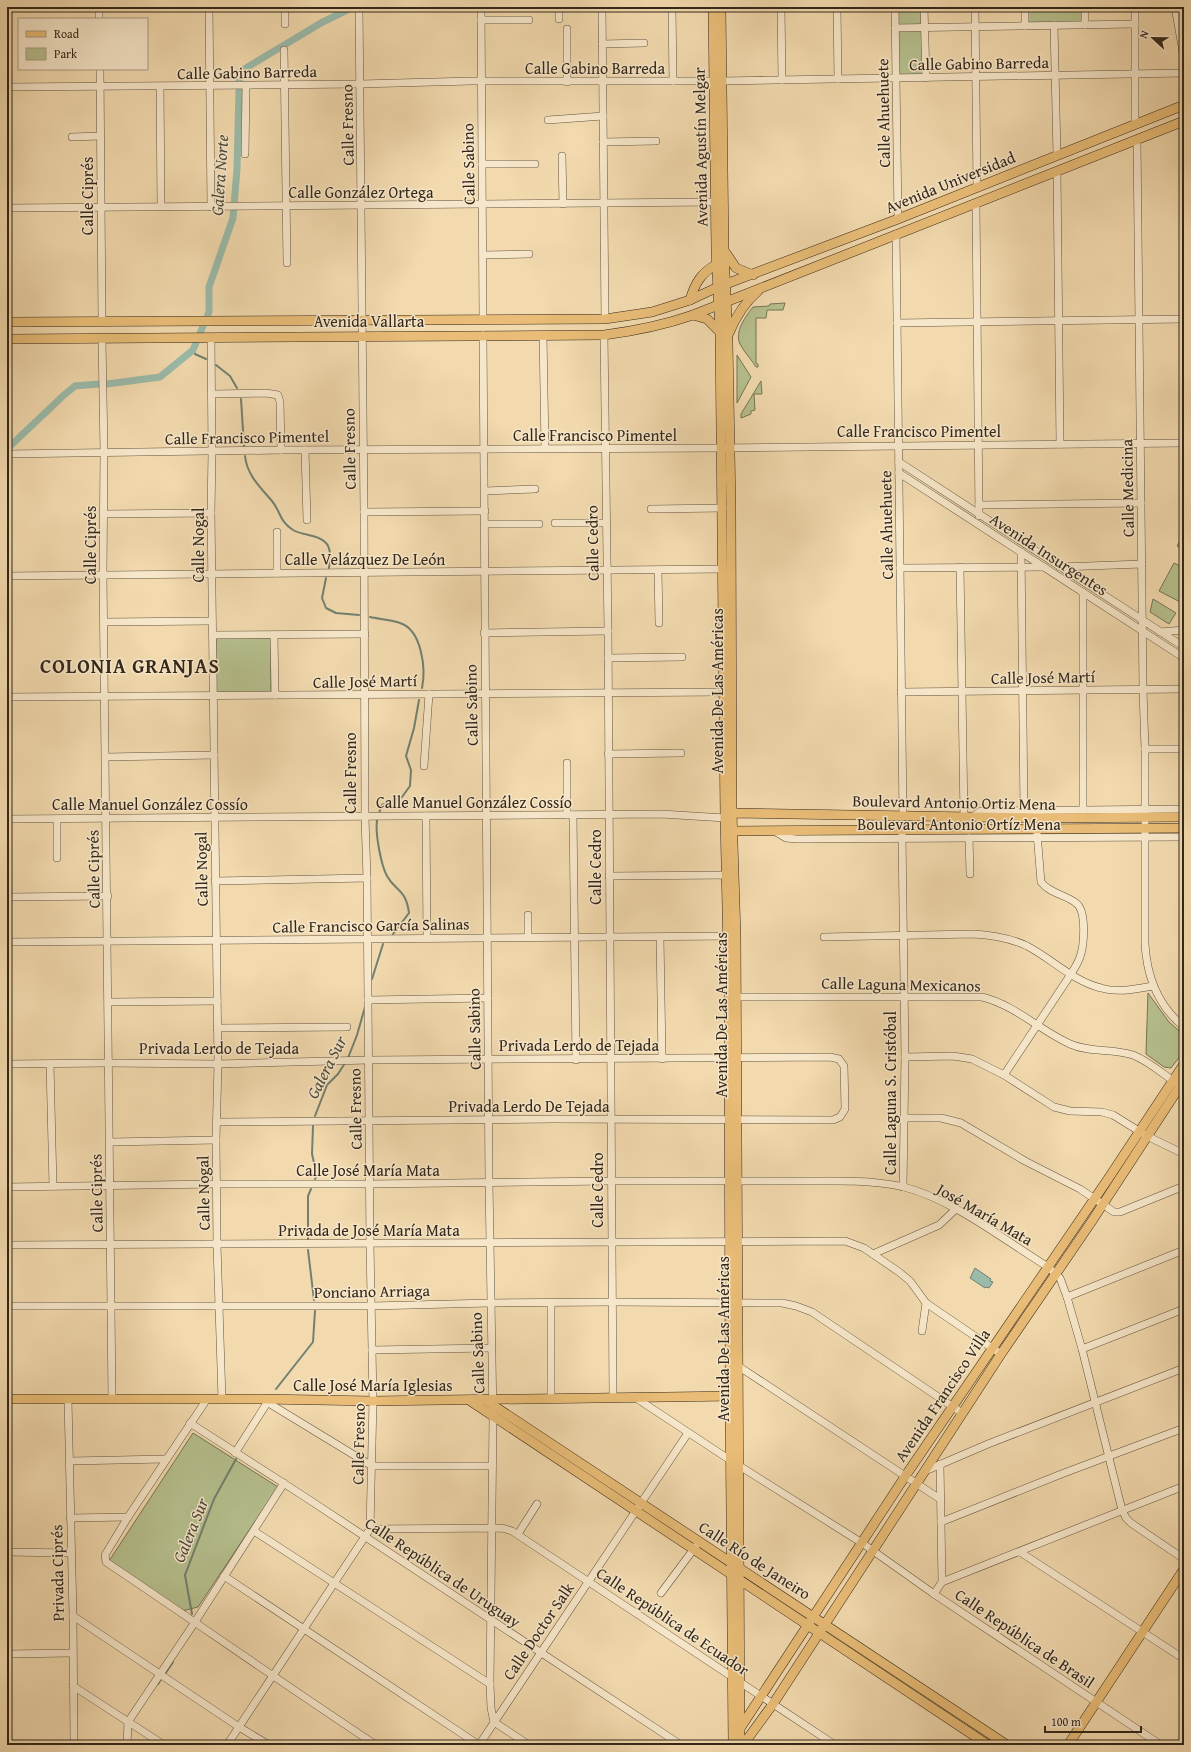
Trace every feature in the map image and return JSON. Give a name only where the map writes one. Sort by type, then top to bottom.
[{"type":"main road","name":"Avenida Agustín Melgar","points":[[713,7],[718,81],[724,250],[722,286]]},
{"type":"main road","name":"Avenida Agustín Melgar","points":[[721,7],[715,202],[717,264],[722,286]]},
{"type":"main road","name":"Avenida Universidad","points":[[722,286],[898,219],[1184,105]]},
{"type":"main road","name":"Avenida Universidad","points":[[723,303],[1184,121]]},
{"type":"main road","points":[[724,250],[736,268],[753,275]]},
{"type":"main road","points":[[690,300],[695,285],[703,273],[717,264]]},
{"type":"main road","name":"Avenida Vallarta","points":[[7,322],[604,319],[652,312],[690,300],[722,286]]},
{"type":"main road","name":"Avenida De Las Américas","points":[[722,286],[726,448],[729,831],[733,997],[734,1397],[730,1460],[731,1562],[735,1578],[736,1744]]},
{"type":"main road","points":[[693,315],[707,320],[724,334],[747,301],[763,287]]},
{"type":"main road","name":"Avenida Vallarta","points":[[7,339],[604,335],[631,332],[664,325],[723,303]]},
{"type":"main road","name":"Avenida De Las Américas","points":[[726,448],[722,508],[724,692],[729,816]]},
{"type":"main road","name":"Boulevard Antonio Ortiz Mena","points":[[729,816],[755,814],[968,817],[1144,813],[1184,817]]},
{"type":"main road","points":[[755,814],[753,823],[757,831]]},
{"type":"main road","name":"Boulevard Antonio Ortiz Mena","points":[[729,831],[902,835],[1144,832],[1184,828]]},
{"type":"main road","name":"Avenida Francisco Villa","points":[[740,1730],[906,1475],[992,1348],[1095,1198],[1180,1084],[1184,1064]]},
{"type":"main road","name":"Avenida Francisco Villa","points":[[736,1744],[773,1704],[874,1552],[962,1413],[1102,1204],[1144,1133]]},
{"type":"main road","name":"Avenida De Las Américas","points":[[734,1303],[738,1366],[734,1397],[739,1466],[739,1567],[735,1578]]},
{"type":"main road","name":"Calle José María Iglesias","points":[[7,1399],[373,1401],[469,1400],[490,1402],[551,1399],[734,1397]]},
{"type":"main road","name":"Calle Río de Janeiro","points":[[469,1400],[635,1512],[988,1745]]},
{"type":"main road","name":"Calle Río de Janeiro","points":[[490,1402],[1007,1745]]},
{"type":"main road","points":[[1068,1745],[1184,1569]]},
{"type":"main road","name":"Avenida De Las Américas","points":[[736,1681],[740,1730],[736,1744]]},
{"type":"street","points":[[99,7],[99,18]]},
{"type":"street","points":[[209,7],[214,207]]},
{"type":"street","points":[[285,7],[285,24]]},
{"type":"street","name":"Calle Fresno","points":[[359,7],[362,206],[361,321],[365,634],[365,817],[368,940],[370,1244],[373,1401],[370,1529]]},
{"type":"street","name":"Calle Sabino","points":[[481,7],[483,320]]},
{"type":"street","points":[[559,7],[559,19]]},
{"type":"street","points":[[602,7],[604,319]]},
{"type":"street","points":[[672,7],[673,81]]},
{"type":"street","points":[[781,7],[782,80]]},
{"type":"street","points":[[837,7],[838,79]]},
{"type":"street","name":"Calle Ahuehuete","points":[[895,7],[898,219]]},
{"type":"street","points":[[924,7],[926,78]]},
{"type":"street","points":[[975,7],[977,187]]},
{"type":"street","points":[[1025,7],[1025,26]]},
{"type":"street","points":[[1085,7],[1086,25]]},
{"type":"street","points":[[1134,7],[1135,124]]},
{"type":"street","points":[[1174,7],[1184,58]]},
{"type":"street","points":[[481,20],[529,20]]},
{"type":"street","points":[[895,28],[1135,24]]},
{"type":"street","points":[[1054,25],[1057,155]]},
{"type":"street","points":[[567,29],[567,82]]},
{"type":"street","points":[[602,44],[644,43]]},
{"type":"street","points":[[284,50],[287,262]]},
{"type":"street","name":"Calle Ciprés","points":[[100,70],[102,322]]},
{"type":"street","name":"Calle Gabino Barreda","points":[[7,87],[160,87],[481,82],[896,79],[1184,73]]},
{"type":"street","points":[[245,154],[246,86]]},
{"type":"street","points":[[160,87],[161,206]]},
{"type":"street","points":[[548,120],[602,116]]},
{"type":"street","points":[[72,136],[100,136]]},
{"type":"street","name":"Calle Medicina","points":[[1137,140],[1142,631],[1145,749],[1144,944],[1152,986],[1166,1009],[1184,1027]]},
{"type":"street","points":[[603,142],[656,141]]},
{"type":"street","points":[[562,156],[563,204]]},
{"type":"street","points":[[482,164],[535,164]]},
{"type":"street","points":[[1057,172],[1060,444]]},
{"type":"street","name":"Calle González Ortega","points":[[7,208],[715,202]]},
{"type":"street","points":[[976,204],[979,524]]},
{"type":"street","name":"Calle Ahuehuete","points":[[896,234],[903,816]]},
{"type":"street","points":[[483,255],[529,254]]},
{"type":"street","points":[[898,323],[1184,320]]},
{"type":"street","name":"Calle Sabino","points":[[483,335],[483,450],[485,491],[484,633],[488,938],[488,1183],[491,1348],[490,1402],[493,1417],[490,1708],[494,1722]]},
{"type":"street","name":"Calle Cedro","points":[[604,335],[608,631],[613,1398]]},
{"type":"street","points":[[543,336],[545,448]]},
{"type":"street","name":"Calle Nogal","points":[[208,338],[212,394],[212,635],[218,1064],[216,1140],[222,1399]]},
{"type":"street","name":"Calle Ciprés","points":[[102,339],[104,452],[103,575],[108,896],[108,1062],[111,1185],[110,1305],[112,1399]]},
{"type":"street","points":[[212,394],[278,395],[280,402],[281,450]]},
{"type":"street","name":"Calle Francisco Pimentel","points":[[7,454],[281,450],[483,450],[545,448],[605,449],[1184,443]]},
{"type":"street","points":[[305,450],[307,520]]},
{"type":"street","name":"Avenida Insurgentes","points":[[899,462],[1184,647]]},
{"type":"street","name":"Avenida Insurgentes","points":[[899,473],[1184,658]]},
{"type":"street","points":[[485,491],[535,489]]},
{"type":"street","points":[[979,505],[1141,503]]},
{"type":"street","points":[[651,509],[722,508]]},
{"type":"street","points":[[364,512],[485,511]]},
{"type":"street","points":[[104,514],[211,513]]},
{"type":"street","points":[[555,523],[606,523]]},
{"type":"street","points":[[485,524],[539,524]]},
{"type":"street","points":[[277,532],[278,574]]},
{"type":"street","points":[[1021,552],[1024,810]]},
{"type":"street","points":[[1060,567],[1142,564]]},
{"type":"street","points":[[960,567],[962,691],[968,817]]},
{"type":"street","points":[[900,568],[1044,567]]},
{"type":"street","name":"Calle Velázquez De León","points":[[7,576],[723,569]]},
{"type":"street","points":[[658,570],[659,623]]},
{"type":"street","points":[[1083,593],[1083,810]]},
{"type":"street","points":[[104,622],[212,621]]},
{"type":"street","points":[[1155,639],[1160,632],[1184,630]]},
{"type":"street","points":[[484,633],[608,631]]},
{"type":"street","points":[[212,635],[365,634]]},
{"type":"street","points":[[274,635],[274,695]]},
{"type":"street","points":[[608,658],[682,657]]},
{"type":"street","name":"Calle José Martí","points":[[901,692],[1184,690]]},
{"type":"street","name":"Calle José Martí","points":[[7,698],[724,692]]},
{"type":"street","points":[[424,766],[429,694]]},
{"type":"street","points":[[1145,749],[1184,749]]},
{"type":"street","points":[[608,754],[681,753]]},
{"type":"street","points":[[106,757],[214,755]]},
{"type":"street","points":[[567,763],[574,937],[576,1060]]},
{"type":"street","name":"Boulevard Antonio Ortíz Mena","points":[[968,817],[981,811],[1083,810],[1144,813],[1184,809]]},
{"type":"street","name":"Calle Manuel González Cossío","points":[[7,819],[662,814],[729,816]]},
{"type":"street","points":[[426,816],[427,938]]},
{"type":"street","points":[[57,819],[57,858]]},
{"type":"street","points":[[1144,832],[1184,837]]},
{"type":"street","points":[[1004,1076],[1071,974],[1080,957],[1082,949],[1081,909],[1076,903],[1047,888],[1041,882],[1037,834]]},
{"type":"street","name":"Boulevard Antonio Ortíz Mena","points":[[902,835],[969,838],[1037,834]]},
{"type":"street","name":"Calle Laguna S. Cristóbal","points":[[902,835],[905,1057],[903,1187]]},
{"type":"street","points":[[969,838],[970,874]]},
{"type":"street","points":[[609,876],[730,875]]},
{"type":"street","points":[[215,881],[367,878]]},
{"type":"street","points":[[7,897],[108,896]]},
{"type":"street","points":[[528,915],[528,938]]},
{"type":"street","points":[[824,937],[973,934],[995,936],[1027,946],[1071,974],[1092,985],[1111,990],[1127,990],[1152,986]]},
{"type":"street","name":"Calle Francisco García Salinas","points":[[7,942],[732,936]]},
{"type":"street","points":[[660,937],[662,1059]]},
{"type":"street","name":"Calle Laguna Mexicanos","points":[[733,997],[982,997],[992,999],[1010,1007],[1062,1040],[1080,1047],[1124,1053],[1138,1057],[1180,1084]]},
{"type":"street","points":[[368,1000],[488,998]]},
{"type":"street","points":[[109,1002],[217,1001]]},
{"type":"street","points":[[217,1028],[347,1027]]},
{"type":"street","name":"Privada Lerdo de Tejada","points":[[7,1064],[108,1062],[218,1064],[369,1060],[610,1060],[830,1057],[839,1059],[844,1066],[845,1109],[840,1117]]},
{"type":"street","points":[[905,1057],[963,1057],[979,1061],[1054,1107],[1070,1111],[1108,1113],[1184,1154]]},
{"type":"street","points":[[50,1064],[53,1186]]},
{"type":"street","name":"Privada Lerdo De Tejada","points":[[217,1122],[611,1119],[833,1120],[840,1117]]},
{"type":"street","points":[[905,1118],[941,1118],[961,1123],[1024,1160],[1080,1189],[1112,1211],[1120,1212],[1184,1186]]},
{"type":"street","points":[[110,1142],[216,1140]]},
{"type":"street","name":"Calle José María Mata","points":[[7,1187],[217,1184],[733,1181]]},
{"type":"street","name":"José María Mata","points":[[733,1181],[853,1181],[903,1187],[928,1196],[956,1209],[1056,1273]]},
{"type":"street","points":[[873,1254],[939,1225],[956,1209]]},
{"type":"street","name":"Privada de José María Mata","points":[[7,1245],[489,1244],[611,1241],[845,1241],[857,1244],[906,1277],[926,1303],[1001,1354]]},
{"type":"street","points":[[1067,1297],[1184,1250]]},
{"type":"street","points":[[1056,1273],[1062,1283],[1067,1297],[1082,1349],[1122,1510],[1126,1518],[1131,1523],[1184,1559]]},
{"type":"street","name":"Ponciano Arriaga","points":[[7,1306],[372,1306],[612,1302],[782,1304],[808,1310],[962,1413]]},
{"type":"street","points":[[551,1303],[551,1399]]},
{"type":"street","points":[[922,1331],[926,1303]]},
{"type":"street","points":[[1082,1349],[1184,1309]]},
{"type":"street","points":[[372,1350],[491,1348]]},
{"type":"street","points":[[738,1366],[906,1475],[940,1499]]},
{"type":"street","points":[[925,1471],[1184,1368]]},
{"type":"street","name":"Calle República de Brasil","points":[[636,1398],[739,1466],[862,1543],[934,1594],[1161,1745]]},
{"type":"street","name":"Privada Ciprés","points":[[68,1400],[70,1461],[70,1553],[73,1616],[72,1653],[74,1745]]},
{"type":"street","points":[[207,1400],[190,1423],[128,1517],[105,1555],[106,1562],[195,1622],[272,1677],[376,1745]]},
{"type":"street","points":[[235,1453],[265,1400],[372,1466],[492,1466]]},
{"type":"street","name":"Calle República de Uruguay","points":[[190,1423],[284,1483],[680,1745]]},
{"type":"street","points":[[941,1522],[1184,1428]]},
{"type":"street","name":"Calle Doctor Salk","points":[[479,1745],[688,1433]]},
{"type":"street","points":[[70,1461],[166,1459]]},
{"type":"street","points":[[934,1594],[942,1582],[940,1464]]},
{"type":"street","points":[[127,1745],[128,1722],[195,1622],[284,1483]]},
{"type":"street","points":[[942,1582],[1184,1486]]},
{"type":"street","points":[[518,1534],[537,1504]]},
{"type":"street","points":[[70,1518],[128,1517]]},
{"type":"street","points":[[226,1745],[370,1529]]},
{"type":"street","name":"Calle República de Ecuador","points":[[370,1529],[508,1529],[518,1534],[736,1681],[835,1745]]},
{"type":"street","points":[[254,1531],[490,1684]]},
{"type":"street","points":[[661,1593],[699,1541]]},
{"type":"street","points":[[7,1552],[70,1553]]},
{"type":"street","points":[[1020,1552],[1184,1659]]},
{"type":"street","points":[[224,1576],[479,1745]]},
{"type":"street","points":[[73,1616],[161,1673],[239,1727],[269,1745]]},
{"type":"street","points":[[7,1654],[72,1653]]},
{"type":"street","points":[[73,1686],[164,1745]]},
{"type":"street","points":[[494,1722],[529,1745]]},
{"type":"street","points":[[7,1724],[8,1745]]},
{"type":"street","points":[[149,1745],[152,1737]]},
{"type":"green space","points":[[895,7],[924,7],[926,78],[896,79]]},
{"type":"green space","points":[[1025,7],[1085,7],[1085,25],[1025,26]]},
{"type":"green space","points":[[785,303],[783,310],[767,310],[766,318],[756,318],[756,363],[758,364],[758,367],[756,367],[740,344],[739,334],[742,324],[753,307]]},
{"type":"green space","points":[[737,355],[751,377],[737,403]]},
{"type":"green space","points":[[761,381],[762,394],[754,394],[755,410],[751,411],[751,414],[741,418],[741,414]]},
{"type":"green space","points":[[1184,534],[1184,550],[1177,546]]},
{"type":"green space","points":[[1174,563],[1184,568],[1184,604],[1159,591]]},
{"type":"green space","points":[[1153,599],[1176,613],[1169,624],[1150,612]]},
{"type":"green space","points":[[216,638],[271,638],[271,692],[216,693]]},
{"type":"green space","points":[[1148,993],[1169,1022],[1184,1035],[1184,1051],[1171,1068],[1164,1067],[1146,1054]]},
{"type":"green space","points":[[193,1433],[278,1487],[198,1607],[182,1611],[109,1561]]},
{"type":"shaded area","points":[[975,1268],[991,1279],[990,1281],[993,1282],[989,1288],[985,1288],[970,1278]]},
{"type":"waterway","name":"Galera Norte","points":[[239,81],[241,71],[321,23],[353,7]]},
{"type":"waterway","name":"Galera Norte","points":[[107,384],[160,377],[193,350],[209,312],[209,287],[233,218],[237,169],[239,91]]},
{"type":"waterway","name":"Galera Sur","points":[[193,350],[195,354],[206,359]]},
{"type":"waterway","name":"Galera Sur","points":[[216,365],[230,376],[237,388]]},
{"type":"waterway","name":"Galera Norte","points":[[7,449],[75,386],[99,384]]},
{"type":"waterway","name":"Galera Sur","points":[[241,399],[244,446]]},
{"type":"waterway","name":"Galera Sur","points":[[245,456],[251,475],[275,505],[288,527],[301,533],[322,539],[329,547],[329,568]]},
{"type":"waterway","name":"Galera Sur","points":[[326,578],[322,598],[326,608],[336,613],[359,615]]},
{"type":"waterway","name":"Galera Sur","points":[[370,617],[400,623],[413,633],[418,642],[423,661],[422,688]]},
{"type":"waterway","name":"Galera Sur","points":[[379,813],[382,805],[402,797],[410,786],[411,770],[406,756],[414,728],[419,700]]},
{"type":"waterway","name":"Galera Sur","points":[[377,820],[378,841],[385,871],[390,881],[406,899],[408,905],[409,913],[393,934]]},
{"type":"waterway","name":"Galera Sur","points":[[372,979],[383,944]]},
{"type":"waterway","name":"Galera Sur","points":[[348,1058],[357,1035],[365,1007]]},
{"type":"waterway","name":"Galera Sur","points":[[315,1116],[327,1085],[338,1074],[345,1063]]},
{"type":"waterway","name":"Galera Sur","points":[[313,1126],[312,1154],[317,1176],[315,1179]]},
{"type":"waterway","name":"Galera Sur","points":[[308,1239],[308,1196],[311,1189]]},
{"type":"waterway","name":"Galera Sur","points":[[308,1250],[314,1300]]},
{"type":"waterway","name":"Galera Sur","points":[[276,1389],[313,1342],[315,1311]]},
{"type":"waterway","name":"Galera Sur","points":[[192,1614],[185,1575],[214,1499],[236,1459]]},
{"type":"waterway","name":"Galera Sur","points":[[165,1674],[173,1662]]},
{"type":"waterway","name":"Galera Sur","points":[[158,1684],[161,1679]]},
{"type":"district","name":"COLONIA GRANJAS","points":[[130,665]]}]
